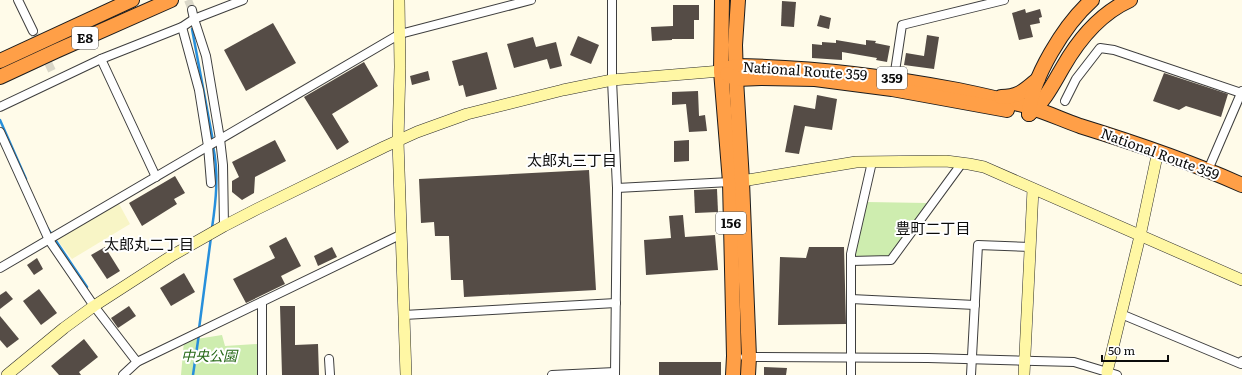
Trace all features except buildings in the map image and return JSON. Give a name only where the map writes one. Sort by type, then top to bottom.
[{"type":"highway","name":"E8","points":[[0,61],[132,0]]},
{"type":"highway","name":"E8","points":[[0,77],[171,0]]},
{"type":"highway","name":"156","points":[[722,0],[722,71],[736,182],[749,357],[748,375]]},
{"type":"highway","name":"156","points":[[733,375],[736,182],[735,45],[738,0]]},
{"type":"highway","points":[[1031,110],[1038,79],[1046,64],[1065,32],[1076,17],[1092,0]]},
{"type":"highway","points":[[1031,110],[1046,95],[1082,38],[1095,24],[1110,12],[1130,0]]},
{"type":"highway","name":"National Route 359","points":[[722,71],[831,71],[894,78],[989,97],[1158,151],[1242,185]]},
{"type":"highway","name":"National Route 359","points":[[735,72],[761,78],[815,80],[892,89],[1031,110],[1077,125]]},
{"type":"highway","points":[[989,97],[1008,97],[1018,95],[1038,79]]},
{"type":"highway","points":[[1046,95],[1049,104],[1059,118]]},
{"type":"street","points":[[18,0],[33,31]]},
{"type":"street","points":[[0,107],[101,59],[182,27],[194,19],[243,0]]},
{"type":"street","points":[[399,0],[400,67],[398,141],[406,375]]},
{"type":"street","points":[[0,268],[400,34],[531,0]]},
{"type":"street","points":[[552,375],[615,374],[617,188],[612,80],[612,0]]},
{"type":"street","points":[[894,78],[902,25],[1004,0]]},
{"type":"street","points":[[192,10],[206,56],[214,143],[211,183]]},
{"type":"street","points":[[182,27],[198,90],[214,143],[223,165],[224,226]]},
{"type":"street","points":[[1066,101],[1076,79],[1100,48],[1114,50],[1242,92],[1208,170]]},
{"type":"street","points":[[101,59],[156,177]]},
{"type":"street","points":[[52,71],[55,80]]},
{"type":"street","points":[[7,375],[64,328],[94,306],[173,255],[224,226],[417,132],[467,114],[563,90],[612,80],[722,71]]},
{"type":"street","points":[[0,132],[49,240],[94,306],[137,362]]},
{"type":"street","points":[[734,356],[1074,362],[1112,373],[1121,314],[1140,236],[1158,151]]},
{"type":"street","points":[[617,188],[736,182],[856,162],[946,161],[962,163],[984,167],[1242,280]]},
{"type":"street","points":[[851,375],[851,254],[872,162]]},
{"type":"street","points":[[851,261],[891,260],[962,163]]},
{"type":"street","points":[[1024,375],[1034,189]]},
{"type":"street","points":[[123,375],[137,362],[402,234]]},
{"type":"street","points":[[971,375],[978,245],[1031,247]]},
{"type":"street","points":[[851,299],[975,305]]},
{"type":"street","points":[[262,302],[262,375]]},
{"type":"street","points":[[404,315],[616,303]]},
{"type":"street","points":[[1121,314],[1241,364],[1242,361]]},
{"type":"street","points":[[329,359],[330,375]]},
{"type":"shaded area","points":[[118,202],[130,224],[72,259],[58,241],[58,238]]},
{"type":"green space","points":[[867,202],[927,203],[890,258],[853,258]]},
{"type":"green space","name":"中央公園","points":[[222,335],[225,346],[257,344],[258,375],[181,375],[184,341]]},
{"type":"waterway","points":[[192,29],[213,141]]},
{"type":"waterway","points":[[0,120],[26,179]]},
{"type":"waterway","points":[[212,228],[216,187],[216,166],[213,146]]},
{"type":"waterway","points":[[46,226],[87,287]]},
{"type":"waterway","points":[[199,329],[211,237]]},
{"type":"waterway","points":[[193,375],[199,334]]},
{"type":"tunnel","points":[[188,0],[192,10]]},
{"type":"tunnel","points":[[33,31],[52,71]]},
{"type":"district","name":"太郎丸三丁目","points":[[572,161]]},
{"type":"district","name":"豊町二丁目","points":[[933,229]]},
{"type":"district","name":"太郎丸二丁目","points":[[149,245]]}]
